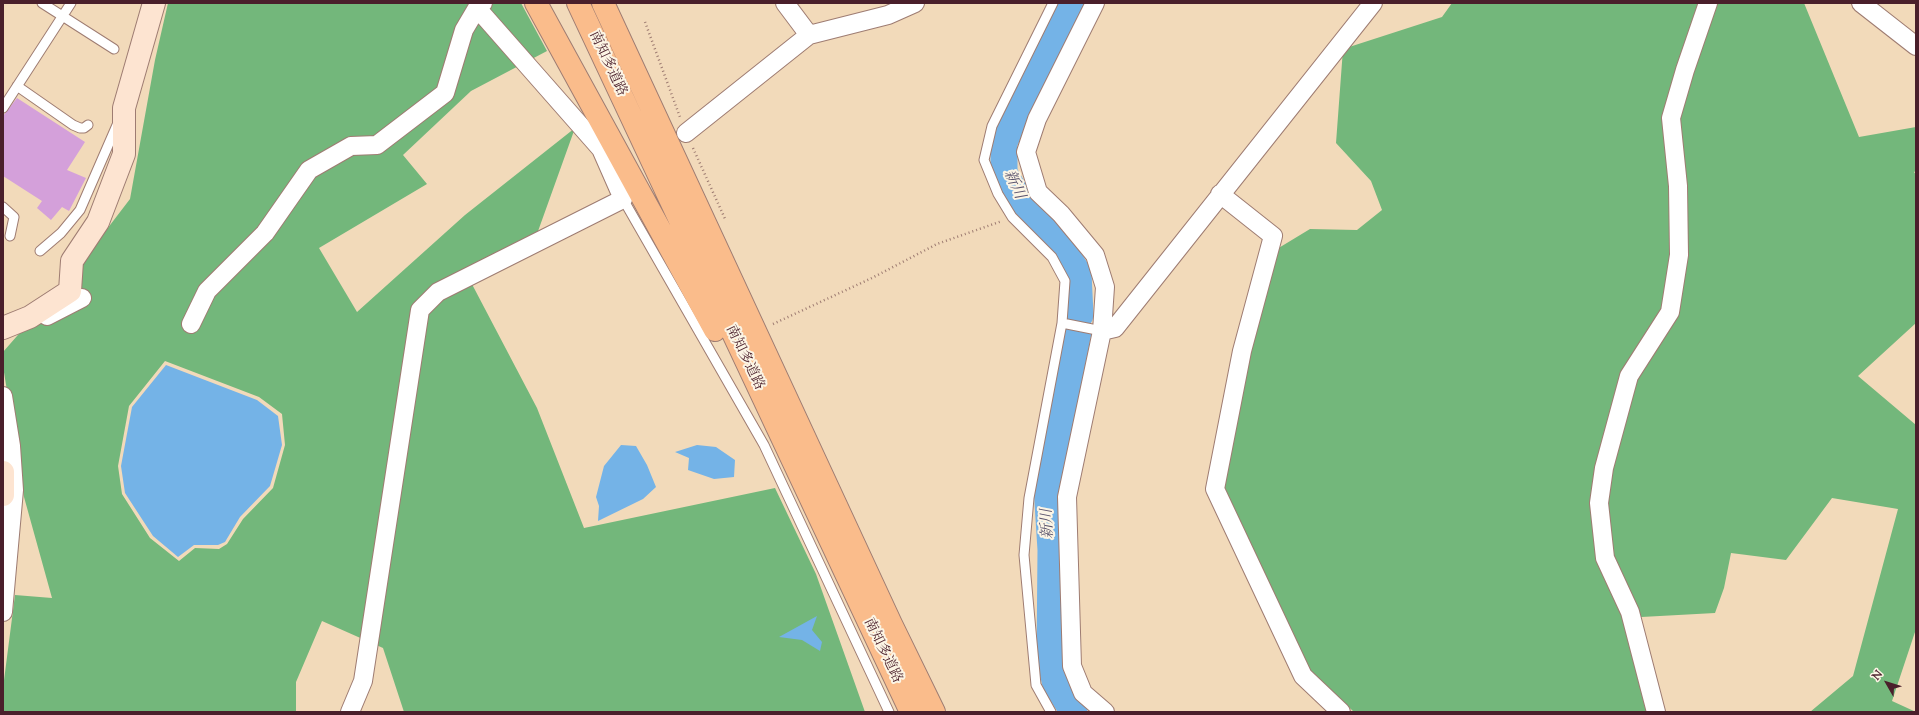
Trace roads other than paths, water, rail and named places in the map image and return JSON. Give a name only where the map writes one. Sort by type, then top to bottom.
[{"type":"highway","points":[[536,3],[735,366],[762,412],[774,420]]},
{"type":"highway","name":"南知多道路","points":[[578,3],[911,712]]},
{"type":"highway","name":"南知多道路","points":[[603,3],[890,624],[934,712]]},
{"type":"street","points":[[3,328],[30,317],[70,292],[72,261],[98,222],[124,154],[124,108],[154,3]]},
{"type":"street","points":[[785,3],[810,35]]},
{"type":"street","points":[[686,133],[810,35],[888,15],[915,3]]},
{"type":"street","points":[[1095,3],[1037,119],[1026,152],[1038,192],[1061,214],[1095,255],[1105,287],[1102,331],[1067,497],[1072,666],[1083,693],[1105,712]]},
{"type":"street","points":[[1102,331],[1116,328],[1220,194],[1373,3]]},
{"type":"street","points":[[1656,712],[1630,612],[1605,558],[1599,503],[1604,468],[1629,376],[1670,312],[1679,255],[1678,186],[1671,118],[1685,70],[1708,3]]},
{"type":"street","points":[[1860,3],[1916,46]]},
{"type":"street","points":[[191,324],[207,291],[265,233],[309,170],[351,146],[377,145],[445,93],[464,30],[480,6],[601,149],[624,199],[438,292],[420,310],[363,681],[350,712]]},
{"type":"street","points":[[1220,194],[1273,236],[1242,351],[1215,489],[1303,676],[1341,712]]},
{"type":"street","points":[[3,338],[82,298]]},
{"type":"street","points":[[3,396],[11,446],[14,490],[3,612]]},
{"type":"street","points":[[3,472],[3,495]]},
{"type":"lane","points":[[42,3],[114,49]]},
{"type":"lane","points":[[3,108],[71,3]]},
{"type":"lane","points":[[1047,711],[1036,685],[1024,555],[1029,498],[1062,323],[1065,281],[1052,257],[1012,217],[998,194],[984,160],[992,126],[1053,3]]},
{"type":"lane","points":[[18,86],[73,125],[80,128],[88,126]]},
{"type":"lane","points":[[40,251],[61,233],[80,210],[124,108]]},
{"type":"lane","points":[[624,199],[764,445],[889,712]]},
{"type":"lane","points":[[3,207],[14,217],[10,236]]},
{"type":"lane","points":[[1062,323],[1102,331]]},
{"type":"water","points":[[166,365],[257,400],[278,416],[282,445],[270,486],[240,517],[225,542],[218,545],[194,545],[178,557],[153,536],[125,493],[121,466],[132,407]]},
{"type":"water","points":[[621,445],[636,446],[647,465],[656,487],[643,499],[598,521],[599,506],[596,497],[604,466]]},
{"type":"water","points":[[697,445],[716,447],[735,460],[734,477],[714,479],[688,470],[689,458],[675,452]]},
{"type":"water","points":[[817,616],[812,630],[822,642],[820,651],[802,640],[779,637]]},
{"type":"waterway","name":"新川","points":[[1073,3],[1004,142],[1004,173],[1023,206],[1051,232],[1078,273],[1080,315]]},
{"type":"waterway","name":"新川","points":[[1074,712],[1056,685],[1050,658],[1051,550],[1047,487],[1078,332]]}]
